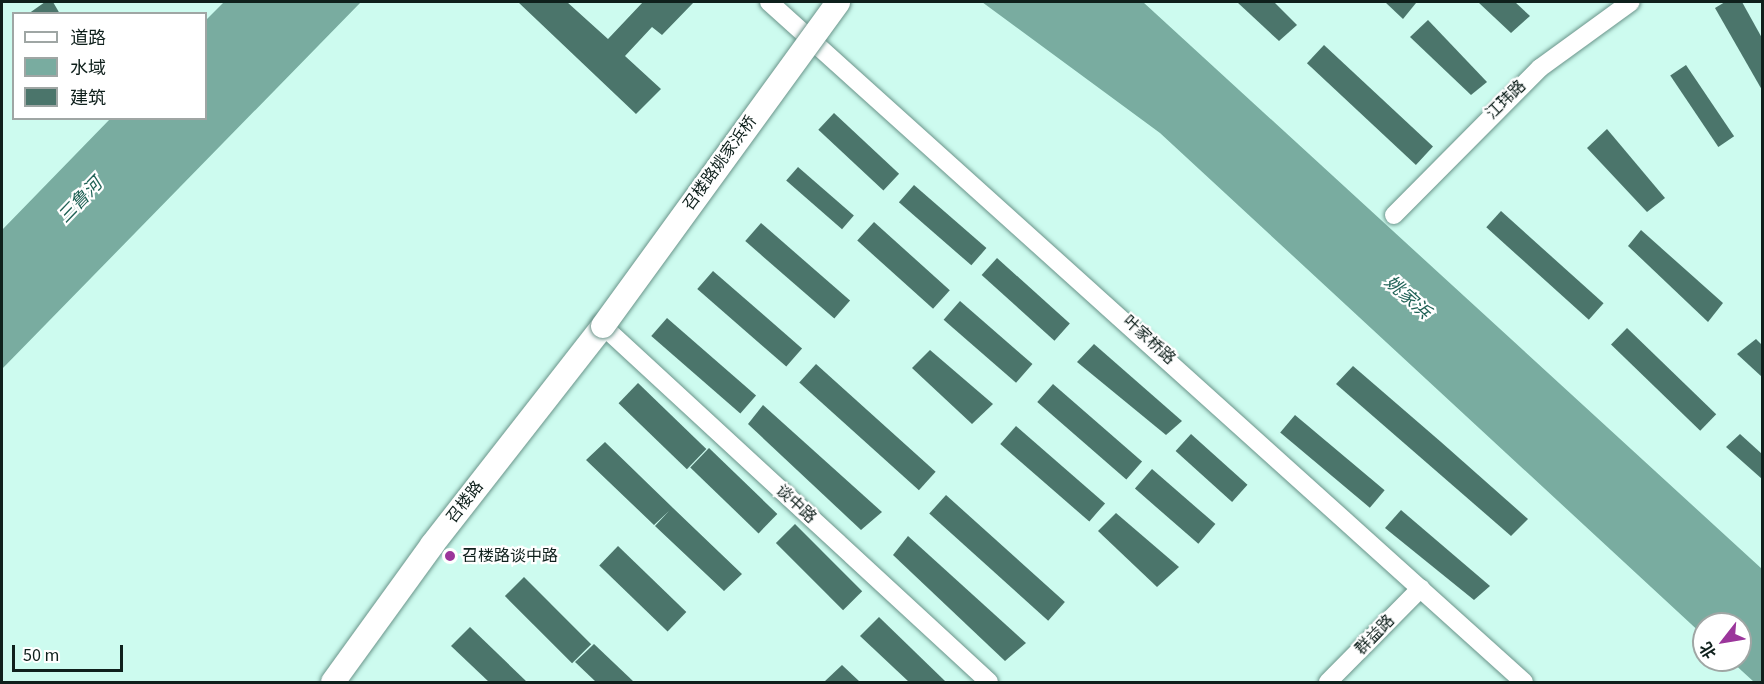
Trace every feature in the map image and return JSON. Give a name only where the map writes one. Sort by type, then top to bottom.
[{"type":"street","name":"叶家桥路","points":[[769,2],[1524,682]]},
{"type":"street","name":"召楼路姚家浜桥","points":[[603,326],[838,2]]},
{"type":"street","name":"江玮路","points":[[1394,215],[1532,75],[1631,2]]},
{"type":"street","name":"召楼路","points":[[333,682],[432,545],[603,326]]},
{"type":"street","name":"谈中路","points":[[603,326],[989,682]]},
{"type":"street","name":"群益路","points":[[1328,682],[1421,588]]},
{"type":"water","name":"三鲁河","points":[[224,2],[361,2],[2,369],[2,230],[109,120],[207,120],[207,19]]},
{"type":"water","name":"姚家浜","points":[[982,2],[1143,2],[1762,569],[1762,682],[1754,682],[1743,672],[1752,672],[1752,612],[1692,612],[1692,625],[1160,133]]},
{"type":"building","points":[[45,2],[53,2],[59,12],[31,12]]},
{"type":"building","points":[[518,2],[567,2],[608,39],[643,2],[694,2],[662,35],[652,27],[625,56],[661,89],[636,114]]},
{"type":"building","points":[[1237,2],[1274,2],[1297,25],[1279,41]]},
{"type":"building","points":[[1385,2],[1415,2],[1416,3],[1403,19]]},
{"type":"building","points":[[1478,2],[1515,2],[1530,16],[1511,33]]},
{"type":"building","points":[[1725,2],[1742,2],[1762,38],[1762,90],[1715,8]]},
{"type":"building","points":[[1428,20],[1487,82],[1471,95],[1410,37]]},
{"type":"building","points":[[1324,45],[1433,147],[1416,165],[1307,63]]},
{"type":"building","points":[[1686,65],[1734,136],[1718,147],[1670,76]]},
{"type":"building","points":[[834,113],[899,174],[883,191],[818,130]]},
{"type":"building","points":[[1607,129],[1665,198],[1647,212],[1587,148]]},
{"type":"building","points":[[798,167],[854,216],[842,229],[786,181]]},
{"type":"building","points":[[914,185],[986,248],[971,265],[899,202]]},
{"type":"building","points":[[1501,211],[1604,303],[1589,320],[1486,227]]},
{"type":"building","points":[[874,222],[950,290],[933,309],[857,241]]},
{"type":"building","points":[[761,223],[850,300],[834,319],[745,241]]},
{"type":"building","points":[[1641,230],[1723,303],[1708,322],[1628,246]]},
{"type":"building","points":[[997,258],[1070,324],[1054,341],[982,275]]},
{"type":"building","points":[[713,271],[802,348],[786,367],[697,289]]},
{"type":"building","points":[[960,301],[1032,364],[1016,383],[944,320]]},
{"type":"building","points":[[667,318],[756,395],[740,414],[651,336]]},
{"type":"building","points":[[1627,328],[1716,414],[1700,431],[1611,345]]},
{"type":"building","points":[[1756,339],[1762,345],[1762,377],[1737,354]]},
{"type":"building","points":[[1094,344],[1182,421],[1166,435],[1077,362]]},
{"type":"building","points":[[930,350],[993,404],[972,424],[912,368]]},
{"type":"building","points":[[816,364],[936,472],[919,490],[799,383]]},
{"type":"building","points":[[1353,366],[1528,519],[1511,536],[1336,384]]},
{"type":"building","points":[[638,383],[706,449],[687,469],[619,403]]},
{"type":"building","points":[[1053,384],[1142,461],[1126,480],[1037,402]]},
{"type":"building","points":[[763,405],[882,512],[861,530],[748,424]]},
{"type":"building","points":[[1295,415],[1385,490],[1370,508],[1280,433]]},
{"type":"building","points":[[1016,426],[1105,503],[1089,522],[1000,444]]},
{"type":"building","points":[[1191,434],[1247,485],[1232,502],[1176,451]]},
{"type":"building","points":[[1740,434],[1762,454],[1762,479],[1726,447]]},
{"type":"building","points":[[605,442],[742,574],[724,591],[655,526],[669,511],[654,525],[586,460]]},
{"type":"building","points":[[709,448],[777,514],[759,533],[690,467]]},
{"type":"building","points":[[1152,469],[1215,524],[1198,544],[1135,489]]},
{"type":"building","points":[[946,495],[1065,602],[1048,621],[929,514]]},
{"type":"building","points":[[1401,510],[1490,586],[1474,600],[1385,528]]},
{"type":"building","points":[[1116,513],[1179,567],[1157,587],[1098,531]]},
{"type":"building","points":[[795,524],[862,591],[843,610],[776,543]]},
{"type":"building","points":[[908,536],[1026,643],[1005,661],[893,555]]},
{"type":"building","points":[[618,546],[686,612],[668,631],[599,565]]},
{"type":"building","points":[[524,577],[591,644],[572,663],[505,596]]},
{"type":"building","points":[[879,617],[946,682],[909,682],[860,636]]},
{"type":"building","points":[[470,627],[527,682],[489,682],[451,646]]},
{"type":"building","points":[[594,644],[634,682],[596,682],[575,662]]},
{"type":"building","points":[[842,665],[860,682],[824,682]]},
{"type":"place","name":"召楼路谈中路","points":[[450,556]]}]
